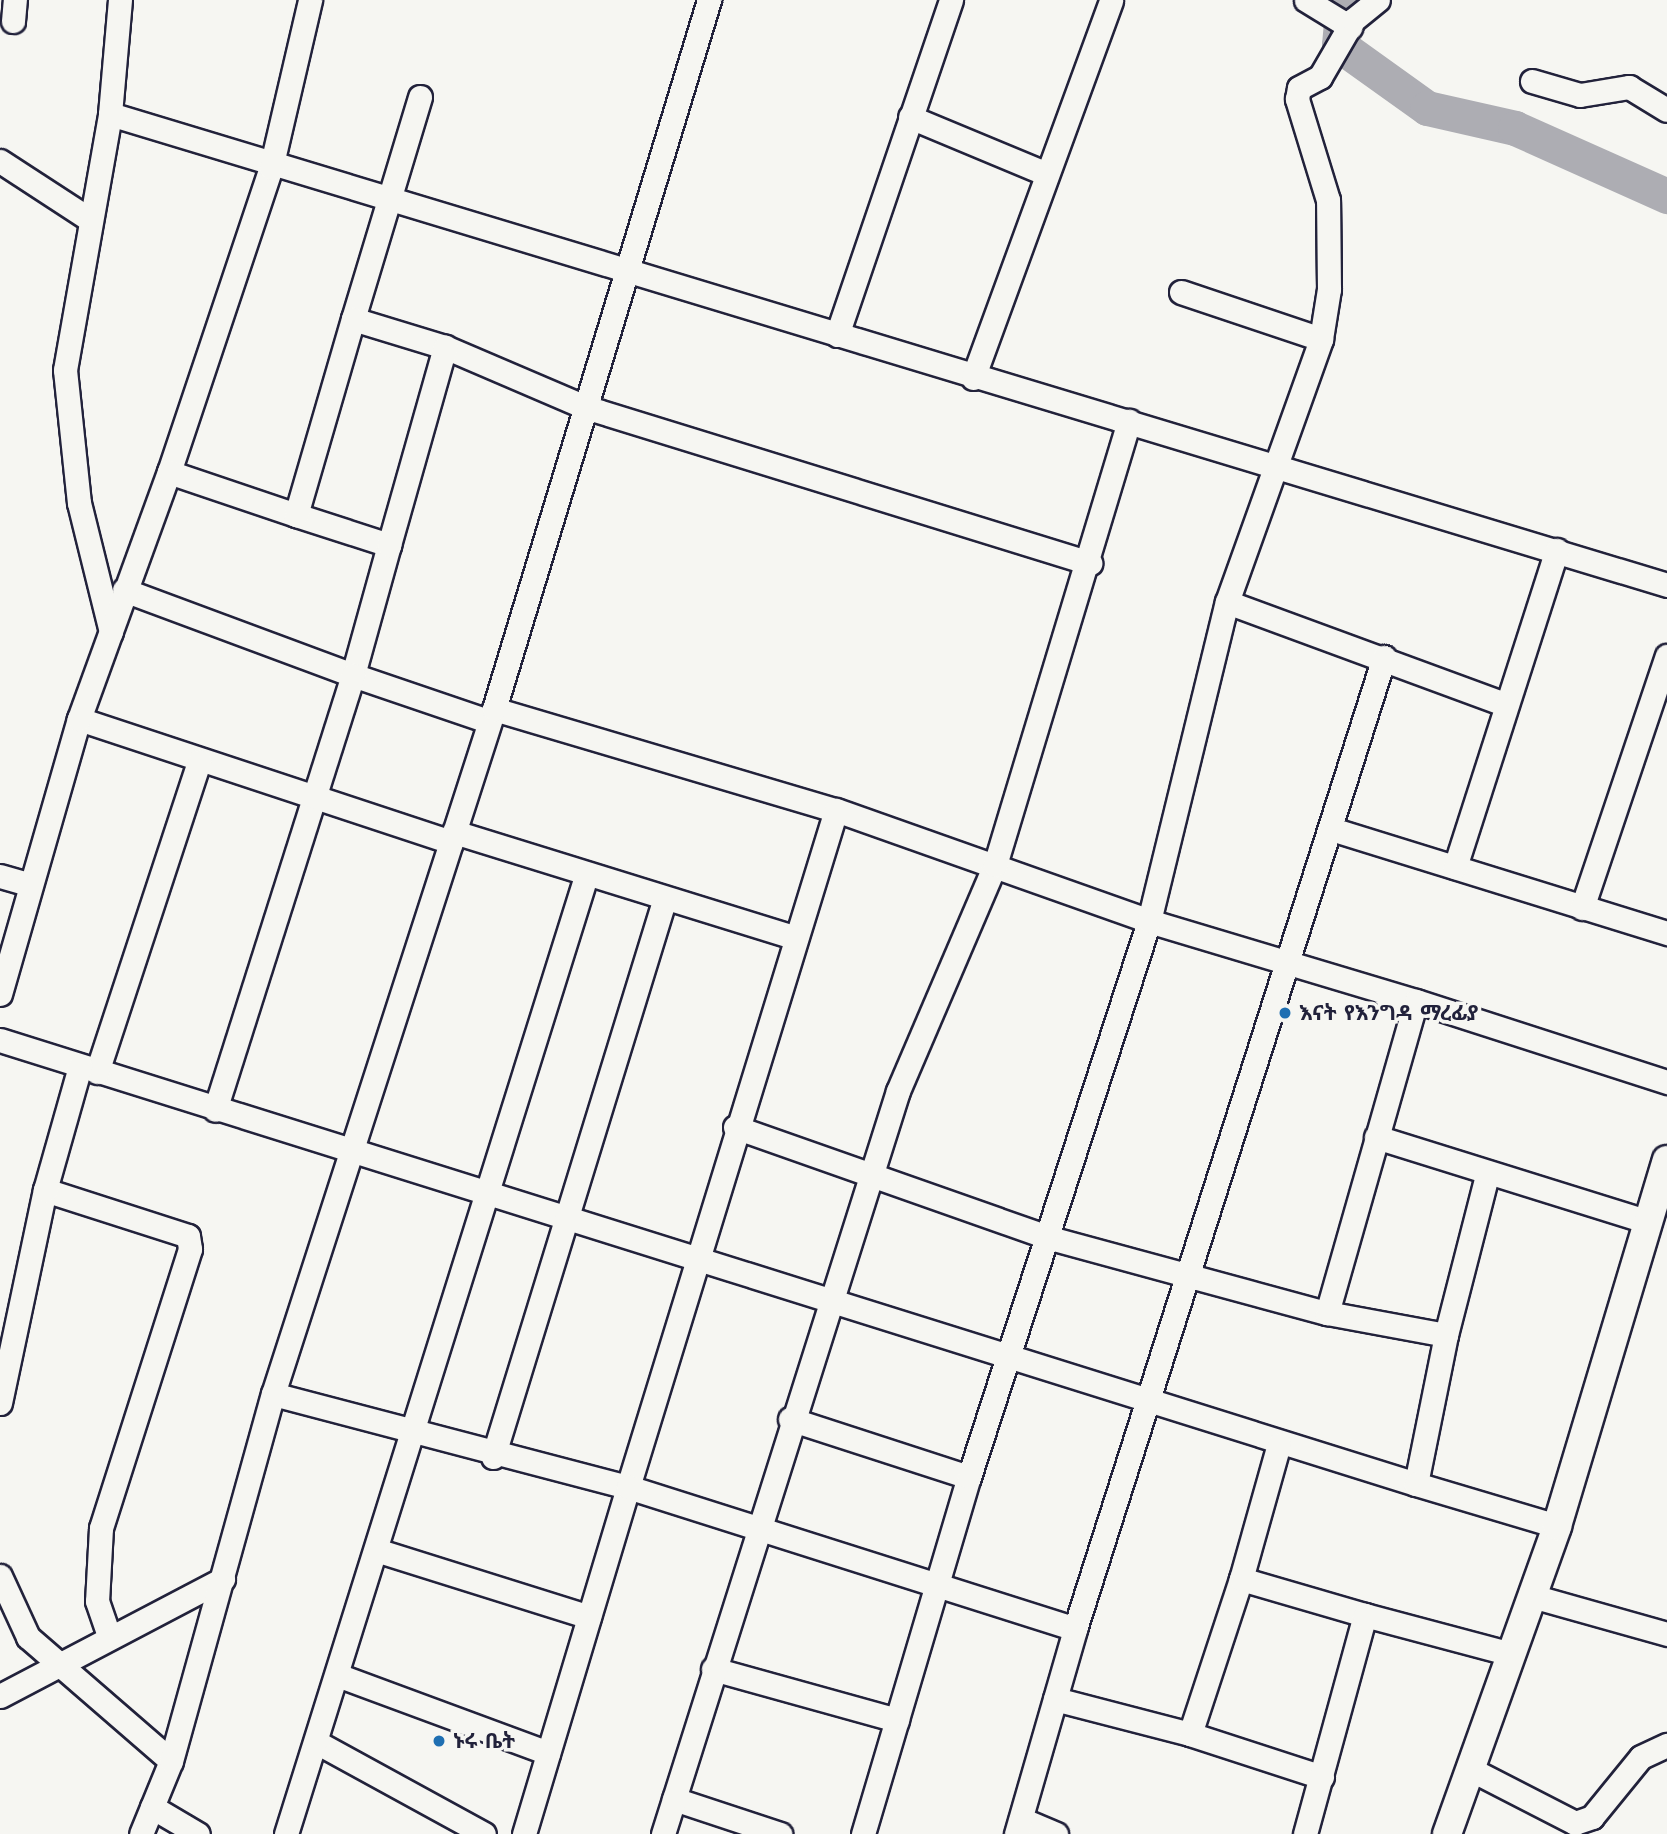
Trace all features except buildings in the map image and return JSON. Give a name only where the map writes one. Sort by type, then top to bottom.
[{"type":"street","points":[[111,632],[79,503],[65,370],[89,219],[110,114],[120,0]]},
{"type":"street","points":[[0,994],[28,884],[79,719],[169,472],[271,168],[310,0]]},
{"type":"street","points":[[141,1834],[171,1761],[273,1394],[348,1151],[453,837],[709,0]]},
{"type":"street","points":[[837,335],[951,0]]},
{"type":"street","points":[[973,377],[1111,0]]},
{"type":"street","points":[[1306,0],[1350,27]]},
{"type":"street","points":[[863,1834],[969,1477],[1050,1238],[1149,921],[1227,602],[1321,339],[1329,289],[1328,200],[1297,99],[1299,88],[1320,77],[1350,27],[1378,0]]},
{"type":"street","points":[[1532,81],[1580,94],[1629,87],[1667,110]]},
{"type":"street","points":[[296,515],[353,319],[393,202],[420,97]]},
{"type":"street","points":[[110,114],[271,168],[625,269],[973,377],[1278,464],[1667,585]]},
{"type":"street","points":[[910,117],[1047,174]]},
{"type":"street","points":[[0,161],[89,219]]},
{"type":"street","points":[[1181,292],[1321,339]]},
{"type":"street","points":[[353,319],[445,347],[585,407],[1090,563]]},
{"type":"street","points":[[215,1110],[353,675],[445,347]]},
{"type":"street","points":[[663,1834],[756,1525],[827,1301],[898,1091],[995,865],[1090,563],[1129,421]]},
{"type":"street","points":[[169,472],[389,545]]},
{"type":"street","points":[[1454,867],[1502,703],[1557,550]]},
{"type":"street","points":[[124,590],[353,675],[836,810],[1149,921],[1416,1001],[1667,1082]]},
{"type":"street","points":[[1227,602],[1384,657],[1502,703]]},
{"type":"street","points":[[1582,908],[1667,656]]},
{"type":"street","points":[[1056,1834],[1019,1827],[1075,1629],[1149,1404],[1187,1276],[1384,657]]},
{"type":"street","points":[[79,719],[198,761],[796,938]]},
{"type":"street","points":[[0,1403],[45,1190],[198,761]]},
{"type":"street","points":[[524,1834],[735,1127],[836,810]]},
{"type":"street","points":[[1331,829],[1667,933]]},
{"type":"street","points":[[0,876],[28,884]]},
{"type":"street","points":[[286,1834],[380,1552],[414,1432],[586,876]]},
{"type":"street","points":[[493,1457],[562,1216],[664,901]]},
{"type":"street","points":[[1327,1313],[1416,1001]]},
{"type":"street","points":[[0,1040],[1149,1404],[1557,1526]]},
{"type":"street","points":[[735,1127],[871,1172],[1050,1238],[1327,1313],[1446,1335]]},
{"type":"street","points":[[1376,1137],[1487,1175],[1649,1222]]},
{"type":"street","points":[[1447,1834],[1557,1526],[1649,1222],[1662,1195],[1667,1160]]},
{"type":"street","points":[[1416,1484],[1446,1335],[1487,1175]]},
{"type":"street","points":[[45,1190],[188,1236],[190,1249],[101,1528],[97,1601],[109,1635]]},
{"type":"street","points":[[273,1394],[414,1432],[493,1457],[628,1487],[939,1582],[1075,1629]]},
{"type":"street","points":[[790,1419],[969,1477]]},
{"type":"street","points":[[1190,1734],[1241,1579],[1279,1444]]},
{"type":"street","points":[[380,1552],[589,1617]]},
{"type":"street","points":[[0,1576],[28,1637],[56,1667],[171,1761]]},
{"type":"street","points":[[0,1696],[109,1635],[223,1579]]},
{"type":"street","points":[[1241,1579],[1512,1654]]},
{"type":"street","points":[[1531,1595],[1667,1634]]},
{"type":"street","points":[[1305,1834],[1365,1615]]},
{"type":"street","points":[[713,1669],[897,1720]]},
{"type":"street","points":[[340,1675],[548,1753]]},
{"type":"street","points":[[1055,1699],[1190,1734],[1322,1777]]},
{"type":"street","points":[[318,1743],[484,1834]]},
{"type":"street","points":[[1472,1770],[1575,1823],[1591,1816],[1641,1757],[1667,1745]]},
{"type":"street","points":[[674,1798],[780,1834]]},
{"type":"street","points":[[152,1807],[198,1834]]},
{"type":"waterway","points":[[1343,0],[1339,45],[1427,108],[1515,128],[1667,196]]},
{"type":"place","name":"እናት የእንግዳ ማረፊያ","points":[[1285,1013]]},
{"type":"place","name":"ኑሩ ቤት","points":[[439,1741]]}]
